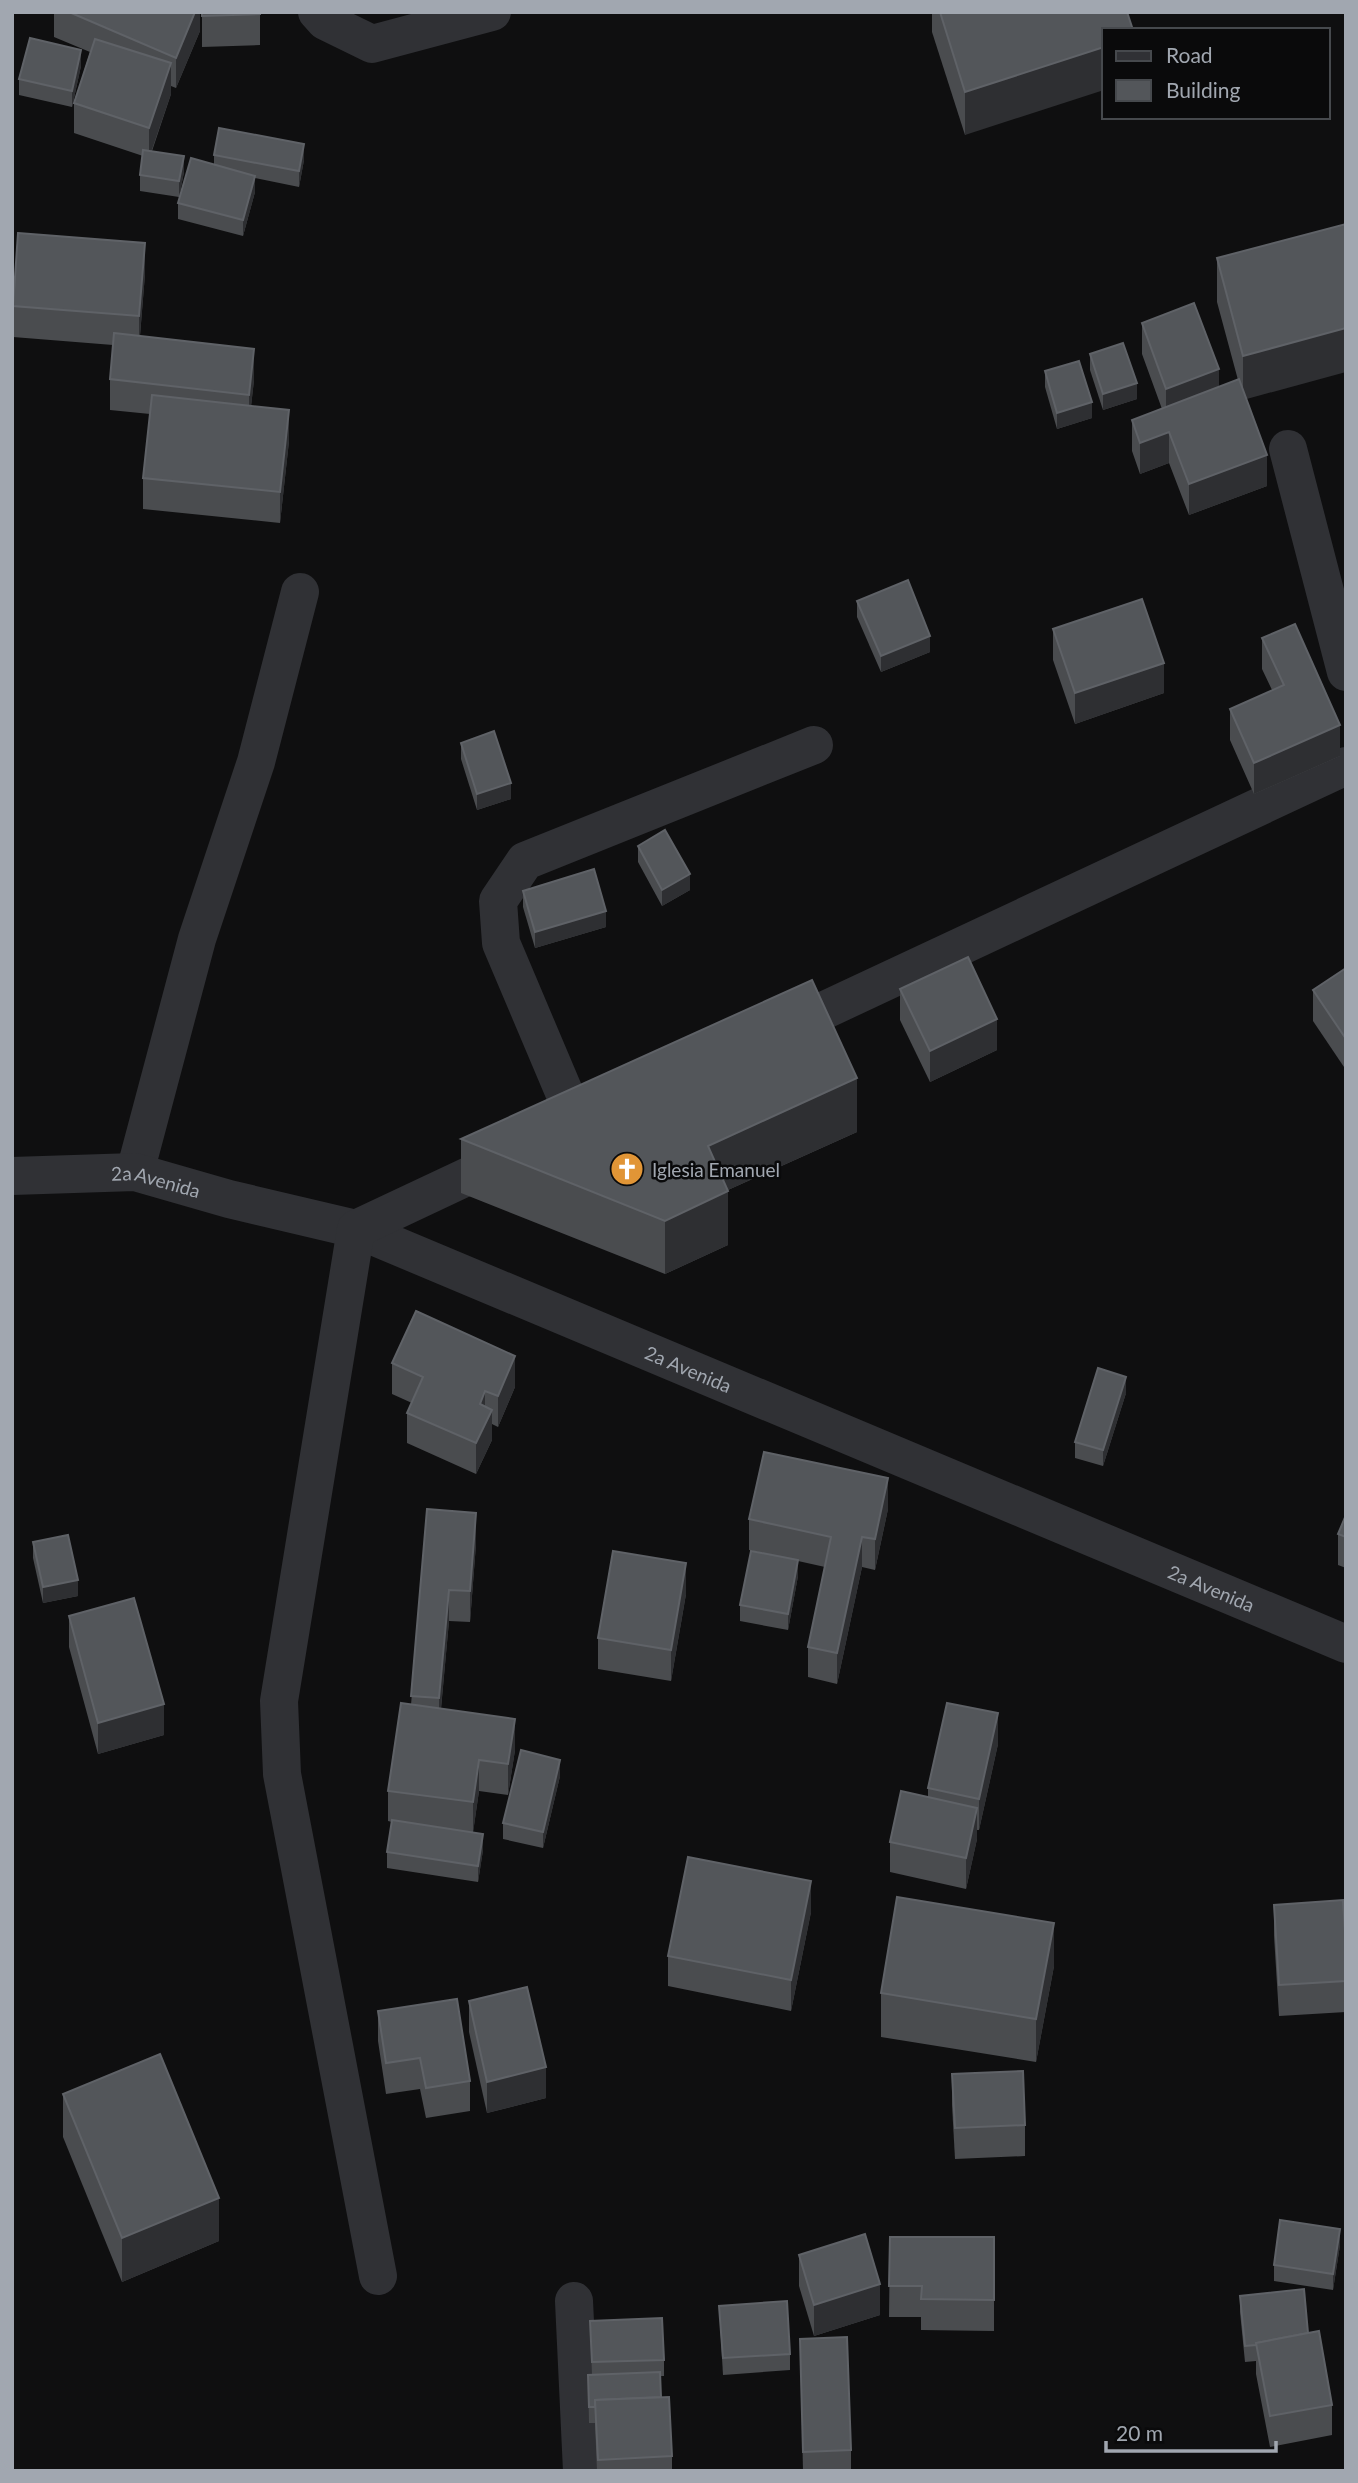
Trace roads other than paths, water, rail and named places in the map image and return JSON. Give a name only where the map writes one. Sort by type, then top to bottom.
[{"type":"street","points":[[317,12],[324,21],[372,44],[492,12]]},
{"type":"street","points":[[1288,449],[1346,672]]},
{"type":"street","points":[[135,1171],[197,939],[256,762],[300,592]]},
{"type":"street","points":[[578,1125],[502,943],[498,901],[524,861],[814,745]]},
{"type":"street","points":[[742,1049],[1346,766]]},
{"type":"street","points":[[378,2276],[282,1774],[279,1700],[356,1229],[616,1108]]},
{"type":"street","name":"2a Avenida","points":[[12,1176],[135,1171],[229,1199],[356,1229],[1346,1644]]},
{"type":"street","points":[[574,2301],[582,2471]]},
{"type":"place","name":"Iglesia Emanuel","points":[[627,1169]]}]
